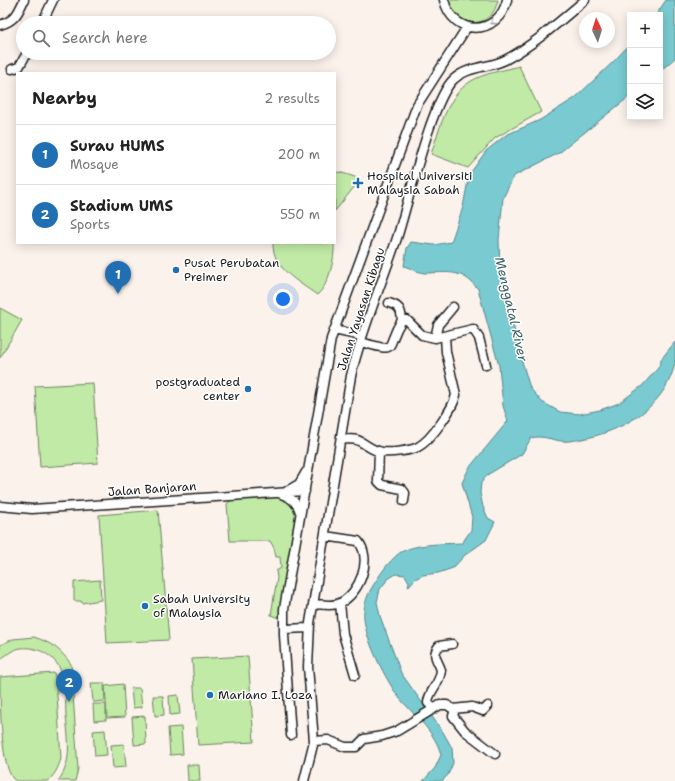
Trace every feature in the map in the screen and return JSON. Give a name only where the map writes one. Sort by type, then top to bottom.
[{"type":"street","points":[[45,16],[53,0]]},
{"type":"street","points":[[444,0],[450,15],[455,20],[467,27],[482,27],[496,20],[502,14],[507,0]]},
{"type":"street","name":"Jalan Yayasan Kibagu","points":[[304,781],[314,741],[308,667],[309,628],[351,376],[437,107],[447,86],[457,76],[467,71],[508,58],[538,39],[585,0]]},
{"type":"street","points":[[0,25],[13,20],[21,1]]},
{"type":"street","points":[[291,736],[284,609],[326,365],[334,330],[417,105],[467,27]]},
{"type":"street","points":[[12,69],[19,67],[23,60]]},
{"type":"street","points":[[334,330],[362,339],[383,349],[389,347],[392,344],[402,320],[398,306],[390,303]]},
{"type":"street","points":[[435,338],[438,325],[453,307]]},
{"type":"street","points":[[402,320],[411,322],[422,335],[435,338],[473,329],[479,338],[486,365]]},
{"type":"street","points":[[341,438],[357,440],[379,452],[417,447],[434,433],[455,401],[455,387],[446,352],[445,336]]},
{"type":"street","points":[[379,452],[378,481],[382,485],[402,489],[405,493],[404,501]]},
{"type":"street","points":[[278,493],[299,484],[309,467]]},
{"type":"street","name":"Jalan Banjaran","points":[[0,506],[32,508],[305,491]]},
{"type":"street","points":[[278,493],[292,499],[298,505],[301,513]]},
{"type":"street","points":[[313,604],[332,605],[340,603],[349,597],[359,583],[365,561],[361,544],[358,541],[325,536]]},
{"type":"street","points":[[340,603],[343,634],[355,675]]},
{"type":"street","points":[[284,629],[309,628]]},
{"type":"street","points":[[432,709],[428,703],[428,699],[439,683],[441,670],[435,658],[435,652],[439,646],[452,644]]},
{"type":"street","points":[[314,741],[328,740],[345,748],[356,747],[364,739],[389,734],[417,720],[432,709],[443,704],[455,709],[472,708],[483,711],[488,706]]},
{"type":"street","points":[[455,709],[453,716],[462,728],[495,754]]},
{"type":"green space","points":[[448,0],[498,0],[489,17],[482,21],[474,22],[466,21],[459,17],[452,10]]},
{"type":"green space","points":[[519,66],[541,112],[495,138],[468,168],[431,154],[442,121],[452,100],[459,91],[477,78]]},
{"type":"green space","points":[[339,172],[355,177],[359,181],[336,210],[336,173]]},
{"type":"green space","points":[[273,244],[334,244],[332,264],[328,278],[321,291],[317,295],[288,274],[277,260]]},
{"type":"green space","points":[[0,308],[22,320],[0,358]]},
{"type":"green space","points":[[93,383],[98,463],[40,467],[35,386]]},
{"type":"green space","points":[[278,496],[294,503],[296,512],[282,599],[281,619],[271,615],[277,578],[276,571],[281,568],[280,557],[276,557],[274,548],[270,541],[230,541],[227,504],[231,500]]},
{"type":"green space","points":[[158,510],[169,640],[107,643],[99,515]]},
{"type":"green space","points":[[100,580],[101,600],[82,603],[81,601],[74,601],[74,582]]},
{"type":"green space","points":[[34,637],[55,647],[71,664],[78,769],[75,781],[58,781],[63,774],[68,758],[65,689],[64,679],[60,668],[52,658],[46,654],[41,651],[28,648],[21,648],[10,652],[0,660],[0,645],[13,639]]},
{"type":"green space","points":[[248,656],[254,742],[198,745],[192,659]]},
{"type":"green space","points":[[54,673],[56,679],[60,762],[54,775],[47,781],[16,781],[11,775],[7,765],[4,750],[0,677]]},
{"type":"green space","points":[[91,683],[104,683],[105,701],[93,702]]},
{"type":"green space","points":[[123,684],[125,717],[107,718],[105,686]]},
{"type":"green space","points":[[131,688],[140,688],[142,707],[133,708]]},
{"type":"green space","points":[[178,695],[180,714],[170,715],[169,696]]},
{"type":"green space","points":[[153,696],[163,696],[164,715],[155,716]]},
{"type":"green space","points":[[93,704],[106,704],[106,720],[94,721]]},
{"type":"green space","points":[[145,716],[146,744],[134,745],[132,717]]},
{"type":"green space","points":[[181,727],[183,754],[170,755],[168,728]]},
{"type":"green space","points":[[105,730],[107,755],[95,756],[93,731]]},
{"type":"green space","points":[[124,744],[126,767],[113,768],[111,745]]},
{"type":"green space","points":[[187,765],[199,765],[200,781],[188,781]]},
{"type":"water","points":[[666,0],[675,0],[675,58],[663,68],[663,12],[658,12]]},
{"type":"water","points":[[627,47],[627,98],[559,153],[514,176],[503,198],[499,240],[500,269],[521,358],[530,388],[542,402],[560,412],[580,414],[600,410],[619,403],[642,386],[658,368],[662,358],[675,342],[675,363],[669,380],[661,395],[635,418],[620,427],[586,438],[569,441],[560,441],[541,437],[531,438],[522,454],[487,475],[481,483],[480,493],[483,507],[488,518],[495,522],[486,540],[465,555],[453,568],[438,573],[423,575],[415,579],[408,587],[409,582],[405,575],[396,574],[388,579],[380,589],[377,602],[380,616],[401,673],[443,732],[452,748],[453,763],[448,775],[442,781],[423,781],[435,768],[441,755],[430,732],[401,700],[382,670],[367,632],[364,620],[365,603],[383,570],[397,555],[403,551],[419,546],[462,543],[471,530],[472,517],[462,483],[469,468],[508,421],[503,406],[499,366],[478,289],[466,278],[454,273],[424,273],[404,266],[407,248],[411,242],[434,245],[451,242],[463,207],[469,175],[486,151],[506,135],[540,120],[575,98]]},
{"type":"place","name":"Hospital Universiti Malaysia Sabah","points":[[358,183]]},
{"type":"place","name":"Pusat Perubatan Preimer","points":[[176,270]]},
{"type":"place","name":"Surau HUMS","points":[[118,294]]},
{"type":"place","name":"postgraduated center","points":[[248,389]]},
{"type":"place","name":"Sabah University of Malaysia","points":[[145,606]]},
{"type":"place","name":"Mariano I. Loza","points":[[210,695]]},
{"type":"place","name":"Stadium UMS","points":[[69,702]]},
{"type":"water label","name":"Menggatal River","points":[[512,309]]}]
